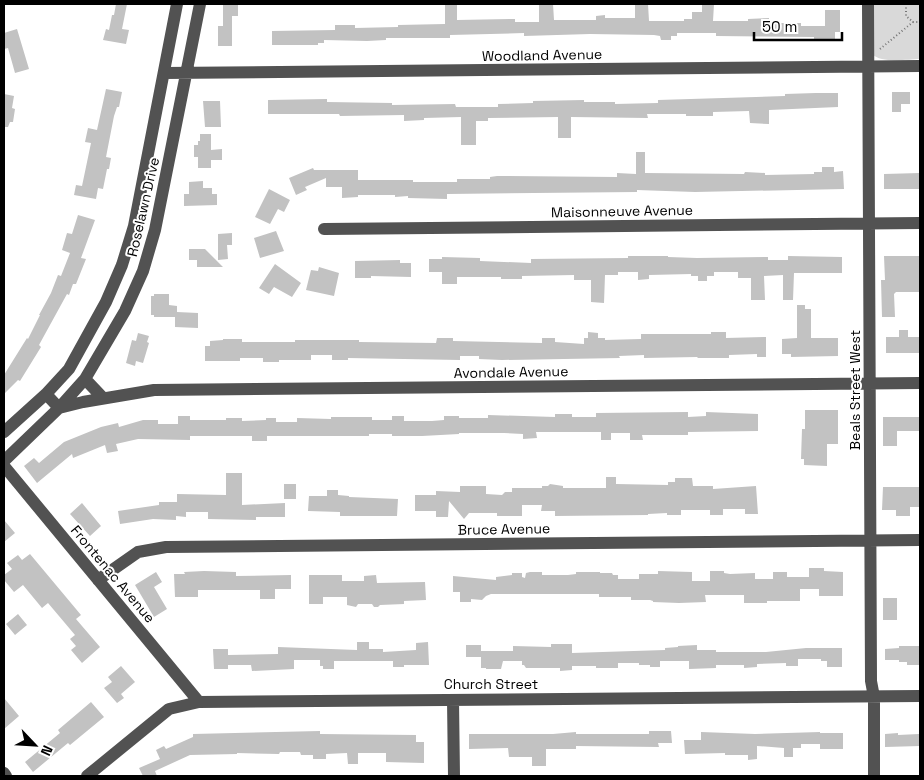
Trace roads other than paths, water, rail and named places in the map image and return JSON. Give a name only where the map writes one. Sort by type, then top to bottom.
[{"type":"street","name":"Roselawn Drive","points":[[4,432],[46,394],[69,369],[106,302],[122,265],[134,226],[177,4]]},
{"type":"street","name":"Roselawn Drive","points":[[4,461],[59,408],[85,379],[125,311],[143,271],[155,230],[200,4]]},
{"type":"street","name":"Beals Street West","points":[[868,4],[870,681],[874,696],[874,776]]},
{"type":"street","name":"Woodland Avenue","points":[[164,73],[920,66]]},
{"type":"street","name":"Maisonneuve Avenue","points":[[324,229],[920,223]]},
{"type":"street","points":[[85,379],[103,398]]},
{"type":"street","name":"Avondale Avenue","points":[[59,408],[103,398],[154,390],[920,383]]},
{"type":"street","points":[[46,394],[59,408]]},
{"type":"street","name":"Frontenac Avenue","points":[[4,466],[199,702]]},
{"type":"street","name":"Bruce Avenue","points":[[98,580],[138,552],[166,548],[920,540]]},
{"type":"street","name":"Church Street","points":[[87,776],[169,709],[199,702],[920,696]]},
{"type":"street","points":[[453,700],[454,776]]}]
